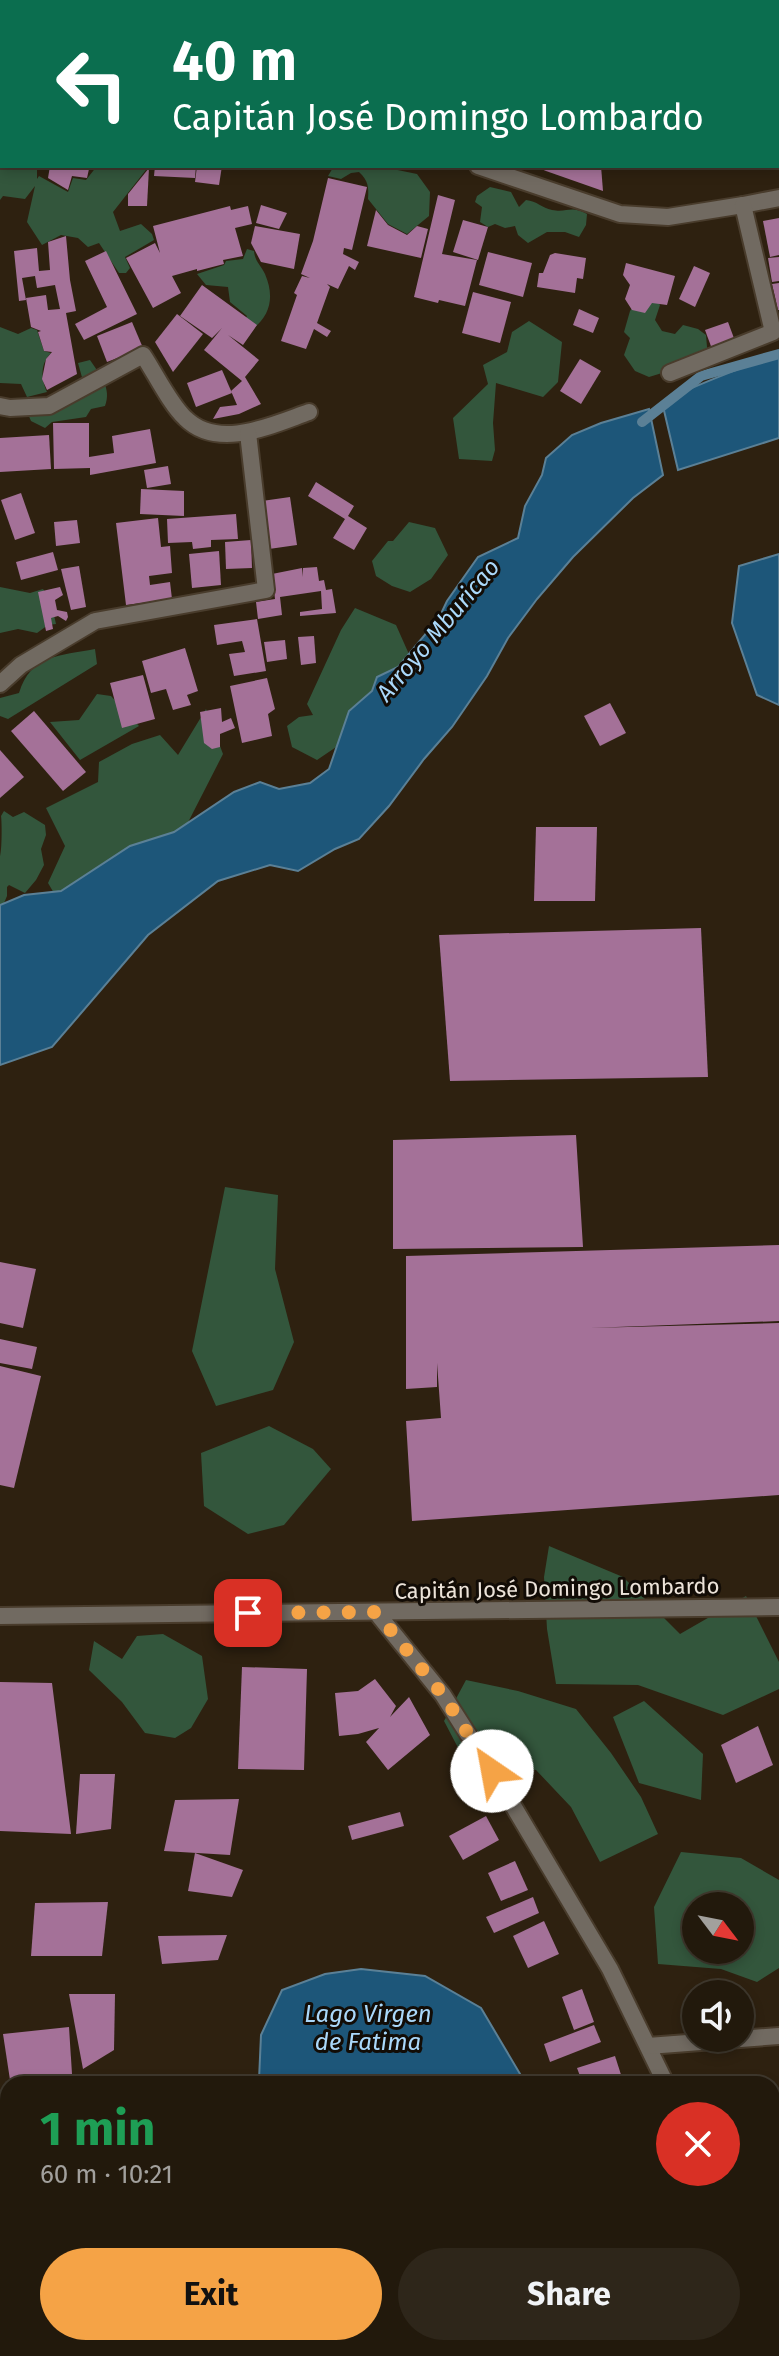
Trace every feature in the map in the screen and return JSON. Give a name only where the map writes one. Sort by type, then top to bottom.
[{"type":"street","points":[[484,168],[620,214],[668,217],[779,198]]},
{"type":"street","points":[[670,373],[773,332],[743,205]]},
{"type":"street","points":[[0,406],[49,406],[143,355],[183,417],[203,432],[248,433],[309,412]]},
{"type":"street","points":[[0,684],[21,665],[95,621],[266,590],[248,433]]},
{"type":"street","name":"Capitán José Domingo Lombardo","points":[[0,1616],[779,1607]]},
{"type":"street","points":[[376,1612],[443,1695],[508,1797],[610,1969],[662,2076]]},
{"type":"street","points":[[648,2046],[779,2036]]},
{"type":"green space","points":[[0,168],[37,168],[37,179],[39,176],[68,192],[73,178],[86,180],[95,168],[147,168],[113,212],[120,231],[141,224],[154,240],[125,257],[130,268],[126,273],[119,273],[99,243],[88,247],[78,238],[61,235],[42,245],[27,222],[35,186],[25,199],[3,196],[0,200]]},
{"type":"green space","points":[[333,168],[388,168],[417,174],[430,192],[429,216],[407,234],[388,224],[368,199],[367,184],[359,172],[341,179],[328,176]]},
{"type":"green space","points":[[490,187],[511,192],[519,207],[526,200],[552,210],[581,211],[587,214],[586,225],[579,237],[565,232],[547,232],[528,243],[518,235],[515,226],[505,228],[495,224],[488,227],[480,222],[482,207],[475,202],[477,196]]},
{"type":"green space","points":[[247,249],[254,251],[265,274],[270,301],[265,316],[245,334],[243,324],[247,316],[230,302],[228,287],[206,285],[197,274],[224,265],[226,261],[243,259]]},
{"type":"green space","points":[[646,291],[660,305],[655,320],[662,331],[675,334],[683,325],[698,329],[706,335],[708,359],[649,377],[635,371],[624,355],[630,338],[624,332],[630,311]]},
{"type":"green space","points":[[529,321],[562,342],[558,382],[543,397],[496,383],[493,423],[495,450],[492,461],[459,459],[453,418],[488,384],[483,365],[507,352],[512,332]]},
{"type":"green space","points":[[0,327],[18,334],[31,328],[37,330],[44,351],[51,353],[43,371],[47,392],[27,397],[21,384],[0,383]]},
{"type":"green space","points":[[90,360],[106,387],[105,406],[91,409],[86,417],[52,422],[45,428],[31,421],[25,407],[53,394],[85,388],[78,363]]},
{"type":"green space","points":[[409,522],[435,528],[448,555],[431,579],[410,592],[376,576],[372,561]]},
{"type":"green space","points":[[0,587],[30,593],[43,589],[51,602],[56,624],[48,625],[37,633],[18,629],[0,633]]},
{"type":"green space","points":[[355,608],[396,625],[408,652],[411,679],[379,718],[317,760],[292,747],[287,726],[299,717],[313,715],[307,704],[341,630]]},
{"type":"green space","points":[[95,649],[97,664],[8,719],[0,716],[0,698],[19,693],[24,680],[39,664],[59,656]]},
{"type":"green space","points":[[97,694],[111,696],[139,726],[80,760],[50,722],[79,720]]},
{"type":"green space","points":[[206,709],[223,754],[179,840],[64,910],[48,883],[65,846],[46,808],[98,782],[99,762],[132,744],[160,735],[178,755]]},
{"type":"green space","points":[[4,811],[13,817],[24,812],[45,825],[46,835],[41,849],[44,865],[36,880],[25,893],[9,885],[7,887],[4,903],[7,910],[0,920],[1,816]]},
{"type":"green space","points":[[225,1187],[278,1195],[275,1269],[294,1342],[273,1390],[216,1406],[192,1351]]},
{"type":"green space","points":[[269,1426],[313,1449],[331,1469],[284,1525],[248,1534],[204,1506],[201,1453]]},
{"type":"green space","points":[[549,1546],[623,1577],[680,1634],[746,1596],[779,1662],[779,1689],[723,1715],[638,1685],[556,1684],[547,1629],[544,1577]]},
{"type":"green space","points":[[163,1634],[202,1656],[208,1699],[191,1728],[175,1738],[145,1733],[122,1702],[89,1670],[94,1641],[122,1659],[137,1636]]},
{"type":"green space","points":[[466,1680],[518,1691],[576,1709],[641,1797],[658,1834],[600,1862],[571,1807],[536,1770],[466,1763],[444,1721]]},
{"type":"green space","points":[[644,1701],[703,1754],[701,1800],[639,1783],[613,1717]]},
{"type":"green space","points":[[681,1852],[741,1858],[779,1880],[779,1968],[757,1982],[721,1969],[658,1964],[654,1907]]},
{"type":"water","points":[[779,352],[779,438],[678,470],[662,402]]},
{"type":"water","points":[[649,409],[663,475],[633,498],[573,557],[537,599],[508,638],[487,676],[452,727],[359,839],[298,871],[270,865],[218,881],[148,935],[52,1047],[0,1065],[0,905],[24,895],[61,891],[130,846],[174,832],[234,792],[260,782],[279,789],[310,783],[329,769],[349,711],[372,691],[377,677],[398,667],[439,618],[447,601],[478,557],[518,538],[525,506],[542,475],[546,458],[572,435]]},
{"type":"water","points":[[779,554],[779,705],[757,695],[732,623],[739,566]]},
{"type":"water","name":"Lago Virgen de Fatima","points":[[361,1969],[425,1976],[481,2008],[521,2076],[259,2076],[261,2035],[282,1990],[325,1974]]},
{"type":"building","points":[[50,168],[89,169],[87,178],[72,176],[68,190],[48,178]]},
{"type":"building","points":[[149,168],[147,206],[128,206],[128,194]]},
{"type":"building","points":[[155,168],[196,168],[195,178],[154,176]]},
{"type":"building","points":[[197,168],[222,168],[219,185],[195,182]]},
{"type":"building","points":[[539,168],[601,168],[603,191]]},
{"type":"building","points":[[328,178],[367,187],[352,250],[344,248],[343,254],[359,262],[355,270],[349,266],[338,289],[327,284],[330,287],[317,323],[331,331],[327,337],[314,329],[306,349],[281,341],[297,295],[294,293],[302,276],[310,278],[301,274],[313,241]]},
{"type":"building","points":[[438,195],[455,200],[442,254],[477,260],[465,306],[414,297]]},
{"type":"building","points":[[261,205],[287,213],[279,229],[256,223]]},
{"type":"building","points":[[230,206],[231,210],[248,206],[252,224],[235,228],[243,256],[223,260],[224,264],[172,276],[181,293],[153,308],[126,258],[155,243],[160,253],[153,226]]},
{"type":"building","points":[[376,210],[388,225],[407,235],[417,226],[428,229],[421,258],[367,246]]},
{"type":"building","points":[[779,218],[779,255],[770,257],[763,221]]},
{"type":"building","points":[[463,220],[488,227],[478,260],[453,252]]},
{"type":"building","points":[[255,226],[300,234],[294,269],[261,262],[251,243]]},
{"type":"building","points":[[66,236],[76,311],[66,313],[77,374],[47,390],[42,379],[46,359],[52,352],[44,351],[38,332],[41,331],[31,327],[26,298],[46,295],[48,310],[60,309],[55,285],[37,288],[35,276],[22,278],[26,300],[19,301],[14,251],[37,248],[39,271],[50,270],[48,242]]},
{"type":"building","points":[[106,251],[137,314],[84,340],[75,324],[107,307],[85,261]]},
{"type":"building","points":[[488,252],[532,263],[523,297],[479,285]]},
{"type":"building","points":[[555,253],[586,258],[583,279],[577,278],[575,293],[537,287],[539,273],[543,273],[550,255]]},
{"type":"building","points":[[779,257],[779,281],[772,282],[768,258]]},
{"type":"building","points":[[626,263],[675,276],[667,305],[652,303],[645,313],[632,310],[625,299],[630,285],[623,275]]},
{"type":"building","points":[[694,266],[710,273],[695,307],[679,299]]},
{"type":"building","points":[[779,283],[779,310],[778,310],[772,284]]},
{"type":"building","points":[[202,285],[257,325],[243,345],[228,335],[259,360],[245,377],[261,404],[239,414],[213,419],[220,407],[237,405],[231,391],[242,381],[204,350],[222,328],[212,338],[180,316]]},
{"type":"building","points":[[473,292],[511,302],[500,343],[462,333]]},
{"type":"building","points":[[579,309],[599,318],[593,333],[573,325]]},
{"type":"building","points":[[177,314],[203,334],[173,372],[155,342]]},
{"type":"building","points":[[132,322],[143,348],[107,362],[97,336]]},
{"type":"building","points":[[728,322],[735,341],[712,349],[705,330]]},
{"type":"building","points":[[580,359],[601,371],[581,404],[560,391]]},
{"type":"building","points":[[222,370],[232,393],[196,407],[187,383]]},
{"type":"building","points":[[53,423],[89,423],[89,457],[114,453],[112,436],[150,429],[156,463],[90,475],[90,468],[54,469]]},
{"type":"building","points":[[49,435],[51,469],[0,472],[0,438]]},
{"type":"building","points":[[168,466],[171,484],[147,488],[144,470]]},
{"type":"building","points":[[316,482],[354,506],[348,516],[367,528],[354,550],[333,538],[345,519],[308,496]]},
{"type":"building","points":[[141,489],[184,491],[184,516],[140,514]]},
{"type":"building","points":[[21,493],[35,533],[15,540],[1,500]]},
{"type":"building","points":[[290,497],[297,545],[269,549],[262,501]]},
{"type":"building","points":[[236,514],[238,539],[211,540],[211,547],[193,549],[192,542],[168,543],[167,519]]},
{"type":"building","points":[[158,518],[161,547],[170,546],[172,573],[149,576],[150,585],[170,582],[172,599],[126,605],[116,523]]},
{"type":"building","points":[[77,520],[80,543],[56,546],[54,522]]},
{"type":"building","points":[[251,540],[252,568],[226,569],[225,542]]},
{"type":"building","points":[[219,551],[221,585],[192,588],[189,554]]},
{"type":"building","points":[[53,552],[58,570],[21,580],[16,562]]},
{"type":"building","points":[[79,566],[86,607],[71,610],[61,569]]},
{"type":"building","points":[[317,567],[319,581],[324,580],[326,590],[332,589],[336,613],[300,616],[300,612],[322,609],[321,591],[280,597],[282,615],[258,619],[256,602],[275,599],[272,574],[302,568],[303,577],[303,568]]},
{"type":"building","points":[[60,587],[63,595],[55,600],[57,610],[67,612],[68,617],[66,621],[58,616],[51,618],[53,629],[46,631],[38,592]]},
{"type":"building","points":[[257,619],[266,671],[234,676],[229,654],[245,652],[242,641],[217,645],[214,625]]},
{"type":"building","points":[[314,636],[316,663],[301,665],[298,637]]},
{"type":"building","points":[[285,640],[287,659],[267,662],[264,642]]},
{"type":"building","points":[[185,648],[198,691],[187,695],[191,705],[173,710],[166,689],[151,693],[142,661]]},
{"type":"building","points":[[143,675],[155,719],[122,728],[110,683]]},
{"type":"building","points":[[267,678],[275,709],[268,714],[272,736],[242,743],[230,686]]},
{"type":"building","points":[[610,703],[626,733],[600,746],[584,716]]},
{"type":"building","points":[[221,708],[222,722],[231,718],[235,728],[220,734],[220,747],[212,749],[204,743],[200,712]]},
{"type":"building","points":[[34,711],[86,772],[63,791],[11,731]]},
{"type":"building","points":[[0,750],[24,777],[0,798]]},
{"type":"building","points":[[536,827],[597,827],[595,901],[534,901]]},
{"type":"building","points":[[701,928],[708,1077],[450,1081],[439,935]]},
{"type":"building","points":[[576,1135],[583,1247],[393,1249],[393,1140]]},
{"type":"building","points":[[779,1245],[779,1321],[589,1328],[779,1323],[779,1495],[412,1521],[406,1421],[441,1418],[437,1363],[437,1387],[406,1389],[406,1256]]},
{"type":"building","points":[[0,1262],[36,1269],[23,1328],[0,1323]]},
{"type":"building","points":[[0,1339],[37,1347],[32,1369],[0,1363]]},
{"type":"building","points":[[0,1366],[41,1376],[14,1488],[0,1485]]},
{"type":"building","points":[[242,1667],[307,1669],[304,1770],[238,1769]]},
{"type":"building","points":[[375,1679],[396,1706],[390,1717],[409,1697],[430,1735],[388,1770],[366,1742],[379,1728],[339,1736],[335,1693],[358,1691]]},
{"type":"building","points":[[0,1682],[52,1683],[71,1834],[0,1831]]},
{"type":"building","points":[[758,1726],[773,1765],[736,1783],[721,1745]]},
{"type":"building","points":[[80,1774],[115,1774],[111,1829],[76,1834]]},
{"type":"building","points":[[239,1799],[230,1855],[164,1851],[175,1800]]},
{"type":"building","points":[[400,1812],[404,1826],[352,1840],[348,1826]]},
{"type":"building","points":[[486,1816],[499,1840],[463,1860],[449,1836]]},
{"type":"building","points":[[195,1853],[243,1870],[232,1897],[188,1891]]},
{"type":"building","points":[[515,1861],[528,1890],[501,1901],[488,1873]]},
{"type":"building","points":[[533,1897],[539,1913],[494,1933],[486,1917]]},
{"type":"building","points":[[108,1902],[102,1956],[31,1956],[35,1903]]},
{"type":"building","points":[[544,1921],[559,1954],[528,1968],[513,1936]]},
{"type":"building","points":[[227,1935],[218,1960],[162,1964],[158,1936]]},
{"type":"building","points":[[582,1989],[594,2022],[574,2030],[562,1997]]},
{"type":"building","points":[[69,1994],[115,1994],[114,2050],[83,2069]]},
{"type":"building","points":[[594,2025],[601,2042],[550,2062],[544,2044]]},
{"type":"building","points":[[69,2027],[72,2074],[9,2076],[3,2034]]},
{"type":"building","points":[[615,2056],[621,2076],[580,2076],[577,2068]]},
{"type":"waterway","name":"Arroyo Mburicao","points":[[642,422],[701,376],[779,354]]},
{"type":"route","points":[[248,1613],[376,1612],[443,1695],[492,1771]]}]
